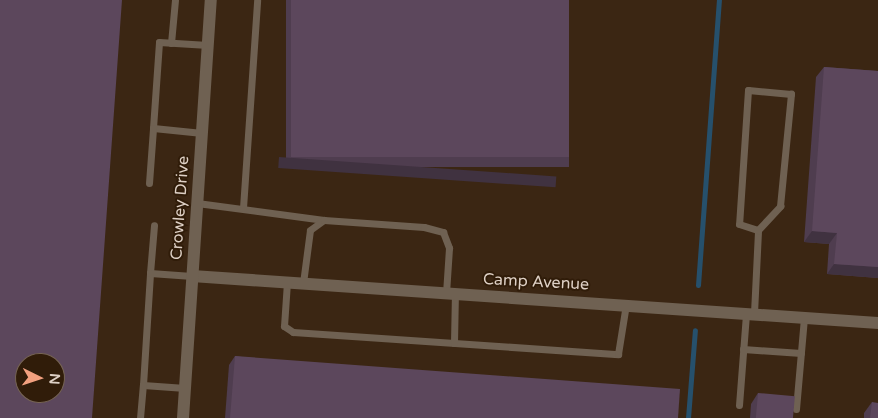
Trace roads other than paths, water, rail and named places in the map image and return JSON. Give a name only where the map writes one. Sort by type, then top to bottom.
[{"type":"street","name":"Crowley Drive","points":[[183,418],[211,0]]},
{"type":"street","name":"Camp Avenue","points":[[192,276],[626,304],[878,323]]},
{"type":"lane","points":[[171,43],[175,0]]},
{"type":"lane","points":[[243,208],[257,0]]},
{"type":"lane","points":[[149,183],[159,42],[208,46]]},
{"type":"lane","points":[[739,405],[743,349],[750,313],[758,230],[780,206],[790,94],[748,90],[739,224],[758,230]]},
{"type":"lane","points":[[153,128],[202,133]]},
{"type":"lane","points":[[197,203],[324,220],[424,227],[443,232],[449,248],[454,343]]},
{"type":"lane","points":[[303,283],[310,230],[324,220]]},
{"type":"lane","points":[[140,418],[154,225]]},
{"type":"lane","points":[[150,273],[192,276]]},
{"type":"lane","points":[[287,282],[284,326],[294,332],[618,354],[626,304]]},
{"type":"lane","points":[[796,409],[804,317]]},
{"type":"lane","points":[[743,349],[801,353]]},
{"type":"lane","points":[[143,384],[185,388]]},
{"type":"waterway","points":[[698,285],[719,0]]},
{"type":"waterway","points":[[688,418],[695,330]]}]
